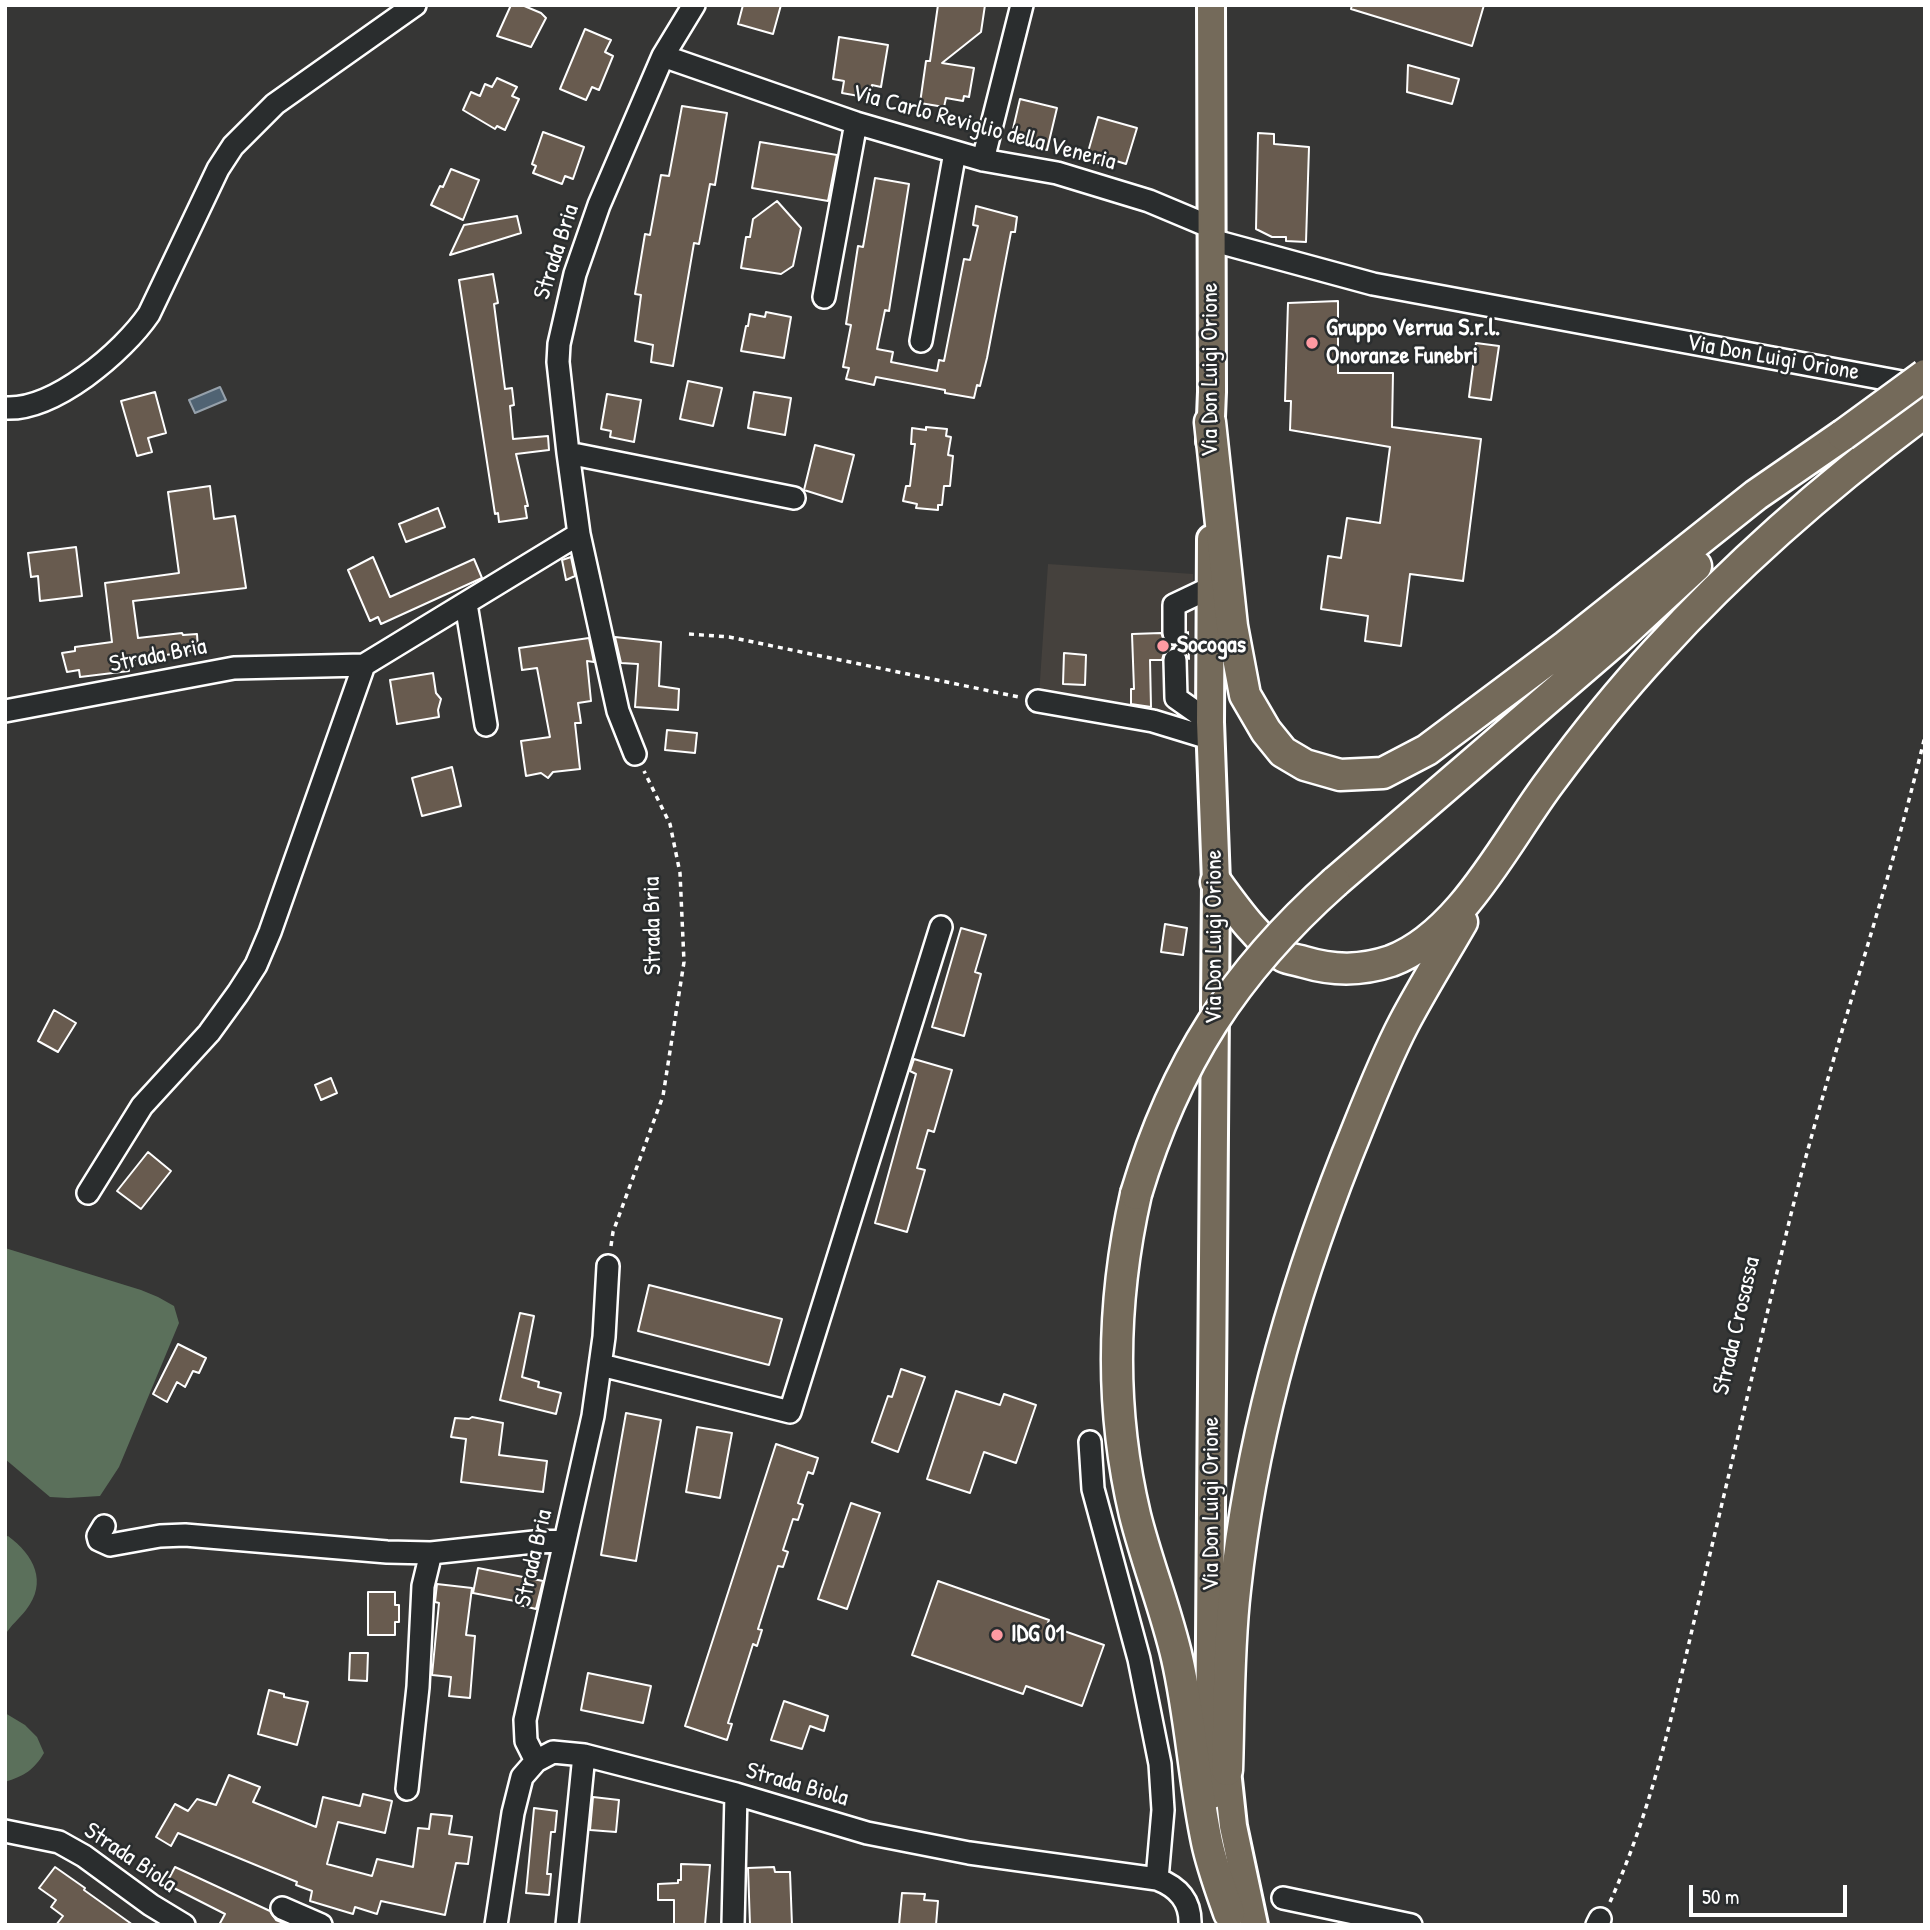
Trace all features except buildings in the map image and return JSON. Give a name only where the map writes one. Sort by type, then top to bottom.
[{"type":"highway","points":[[1210,422],[1232,626],[1245,695],[1266,731],[1283,752],[1305,765],[1340,775],[1383,773],[1427,750],[1925,375]]},
{"type":"highway","points":[[1216,882],[1246,923],[1284,956],[1324,968],[1359,970],[1393,960],[1424,945],[1469,897],[1549,783],[1628,684],[1698,608],[1773,535],[1874,450],[1925,412]]},
{"type":"highway","points":[[1238,1921],[1207,1844],[1177,1658],[1135,1516],[1124,1459],[1118,1403],[1116,1338],[1122,1272],[1136,1194],[1153,1142],[1178,1081],[1203,1035],[1236,986],[1263,953],[1335,882],[1616,640],[1760,499]]},
{"type":"highway","points":[[1227,1770],[1237,1577],[1270,1391],[1296,1295],[1356,1133],[1403,1025],[1504,848]]},
{"type":"main road","name":"Via Don Luigi Orione","points":[[1211,5],[1211,730],[1216,882],[1209,1761],[1215,1840],[1238,1921]]},
{"type":"main road","name":"Via Don Luigi Orione","points":[[1211,1635],[1233,1826],[1238,1921]]},
{"type":"street","points":[[5,408],[24,408],[49,398],[86,376],[126,343],[149,314],[212,181],[233,146],[275,104],[415,5]]},
{"type":"street","name":"Strada Bria","points":[[635,754],[618,712],[579,534],[558,362],[563,321],[575,274],[599,205],[663,56],[694,5]]},
{"type":"street","points":[[983,160],[1022,5]]},
{"type":"street","name":"Via Carlo Reviglio della Veneria","points":[[663,56],[856,123],[983,160],[1057,173],[1149,201],[1211,233]]},
{"type":"street","points":[[824,297],[856,123]]},
{"type":"street","points":[[921,341],[955,152]]},
{"type":"street","name":"Via Don Luigi Orione","points":[[1211,233],[1373,284],[1925,386]]},
{"type":"street","points":[[568,453],[794,498]]},
{"type":"street","points":[[88,1193],[142,1106],[209,1033],[256,965],[364,666],[579,534]]},
{"type":"street","points":[[1174,633],[1174,606],[1212,587]]},
{"type":"street","points":[[466,604],[486,724]]},
{"type":"street","points":[[1175,660],[1175,698],[1211,730]]},
{"type":"street","name":"Strada Bria","points":[[5,711],[234,668],[364,666]]},
{"type":"street","points":[[1038,701],[1211,730]]},
{"type":"street","points":[[601,1364],[790,1412],[941,927]]},
{"type":"street","name":"Strada Bria","points":[[536,1761],[526,1741],[525,1720],[593,1416],[604,1337],[608,1266]]},
{"type":"street","points":[[1090,1442],[1093,1489],[1139,1659],[1160,1764],[1163,1810],[1157,1879]]},
{"type":"street","points":[[104,1526],[98,1536],[99,1540],[110,1545],[160,1536],[185,1535],[387,1552],[431,1553],[565,1541]]},
{"type":"street","points":[[407,1788],[418,1687],[423,1586],[431,1553]]},
{"type":"street","name":"Strada Biola","points":[[536,1761],[553,1752],[584,1755],[736,1794],[867,1833],[969,1853],[1157,1879],[1180,1892],[1187,1903],[1190,1925]]},
{"type":"street","points":[[567,1925],[584,1755]]},
{"type":"street","points":[[496,1925],[513,1812],[522,1777],[536,1761]]},
{"type":"street","points":[[733,1925],[736,1794]]},
{"type":"street","name":"Strada Biola","points":[[5,1831],[59,1842],[84,1856],[151,1905],[184,1925]]},
{"type":"street","points":[[1283,1898],[1411,1925]]},
{"type":"street","points":[[282,1908],[321,1925]]},
{"type":"path","points":[[689,634],[729,637],[1038,701]]},
{"type":"path","name":"Strada Crosassa","points":[[1599,1922],[1631,1855],[1662,1757],[1803,1162],[1845,1027],[1925,736]]},
{"type":"path","name":"Strada Bria","points":[[608,1266],[613,1232],[663,1096],[684,962],[680,873],[670,824],[635,754]]},
{"type":"shaded area","points":[[1048,564],[1193,574],[1195,727],[1039,695]]},
{"type":"green space","points":[[5,1248],[141,1290],[174,1306],[179,1323],[119,1467],[100,1496],[50,1497],[5,1459]]},
{"type":"green space","points":[[8,1536],[31,1560],[37,1579],[33,1600],[5,1635],[5,1537]]},
{"type":"green space","points":[[5,1713],[25,1725],[37,1737],[44,1753],[28,1772],[5,1782]]},
{"type":"water","points":[[220,387],[226,400],[195,413],[189,400]]},
{"type":"place","name":"Gruppo Verrua S.r.l. Onoranze Funebri","points":[[1312,343]]},
{"type":"place","name":"Socogas","points":[[1163,646]]},
{"type":"place","name":"IDG 01","points":[[997,1635]]}]
